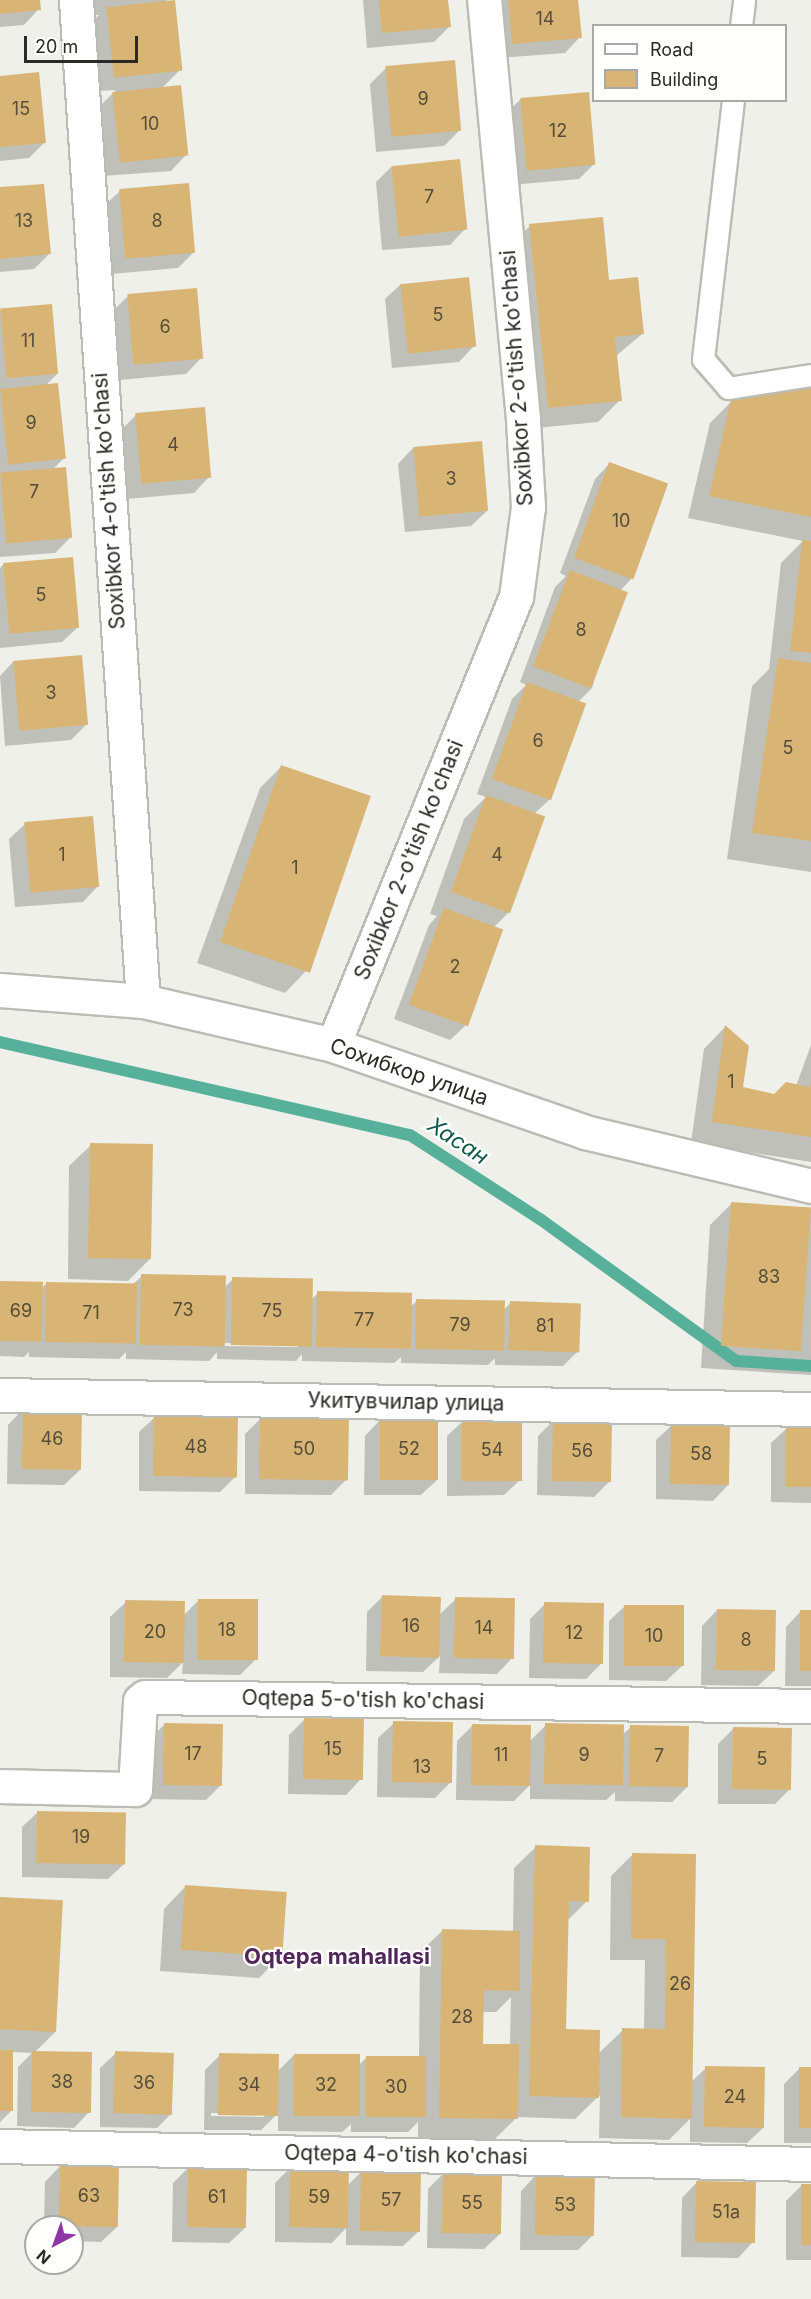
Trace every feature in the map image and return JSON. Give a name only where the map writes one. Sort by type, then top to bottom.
[{"type":"street","name":"Soxibkor 4-o'tish ko'chasi","points":[[76,0],[143,1001]]},
{"type":"street","name":"Soxibkor 2-o'tish ko'chasi","points":[[333,1045],[516,597],[528,507],[524,419],[484,0]]},
{"type":"street","name":"Сохибкор улица","points":[[0,990],[143,1001],[333,1045],[585,1132],[811,1186]]},
{"type":"street","name":"Укитувчилар улица","points":[[0,1395],[811,1409]]},
{"type":"street","name":"Oqtepa 5-o'tish ko'chasi","points":[[0,1786],[135,1789],[140,1701],[146,1697],[811,1706]]},
{"type":"street","name":"Oqtepa 4-o'tish ko'chasi","points":[[0,2146],[811,2164]]},
{"type":"lane","points":[[741,24],[744,0]]},
{"type":"lane","points":[[733,102],[703,360],[728,388],[811,375]]},
{"type":"building","points":[[0,0],[40,0],[41,10],[0,14]]},
{"type":"building","points":[[175,0],[182,71],[114,78],[106,7]]},
{"type":"building","points":[[379,0],[448,0],[451,27],[382,33]]},
{"type":"building","points":[[508,0],[578,0],[582,38],[512,44]]},
{"type":"building","points":[[455,60],[461,131],[391,137],[385,66]]},
{"type":"building","points":[[39,72],[46,143],[0,147],[0,76]]},
{"type":"building","points":[[181,85],[188,156],[120,163],[112,92]]},
{"type":"building","points":[[589,92],[595,165],[527,171],[520,98]]},
{"type":"building","points":[[460,159],[467,230],[399,237],[391,166]]},
{"type":"building","points":[[189,183],[195,253],[125,259],[119,189]]},
{"type":"building","points":[[44,184],[51,254],[0,259],[0,187]]},
{"type":"building","points":[[603,217],[609,280],[638,277],[644,334],[615,337],[622,401],[548,408],[529,224]]},
{"type":"building","points":[[469,277],[476,347],[408,354],[400,284]]},
{"type":"building","points":[[197,288],[203,359],[133,365],[127,294]]},
{"type":"building","points":[[52,304],[58,374],[6,378],[0,309]]},
{"type":"building","points":[[58,383],[66,459],[8,465],[0,389]]},
{"type":"building","points":[[811,387],[811,517],[709,496],[731,399]]},
{"type":"building","points":[[205,407],[211,478],[141,484],[135,413]]},
{"type":"building","points":[[482,441],[488,511],[419,517],[413,447]]},
{"type":"building","points":[[609,462],[668,484],[633,579],[574,558]]},
{"type":"building","points":[[66,467],[72,538],[6,543],[0,473]]},
{"type":"building","points":[[802,540],[811,541],[811,653],[790,651]]},
{"type":"building","points":[[73,557],[79,628],[9,634],[3,563]]},
{"type":"building","points":[[570,570],[628,592],[591,688],[533,666]]},
{"type":"building","points":[[82,655],[88,725],[19,731],[13,661]]},
{"type":"building","points":[[778,658],[811,663],[811,841],[752,833]]},
{"type":"building","points":[[527,682],[586,704],[551,800],[492,779]]},
{"type":"building","points":[[281,765],[371,796],[310,973],[220,942]]},
{"type":"building","points":[[486,795],[545,817],[510,913],[451,892]]},
{"type":"building","points":[[93,816],[99,887],[30,893],[24,822]]},
{"type":"building","points":[[444,908],[503,930],[468,1026],[409,1005]]},
{"type":"building","points":[[725,1025],[749,1046],[743,1087],[774,1094],[786,1082],[809,1087],[811,1082],[811,1137],[712,1122]]},
{"type":"building","points":[[90,1143],[153,1144],[151,1259],[88,1258]]},
{"type":"building","points":[[731,1202],[811,1208],[801,1351],[721,1346]]},
{"type":"building","points":[[141,1274],[226,1275],[225,1346],[140,1345]]},
{"type":"building","points":[[232,1277],[313,1278],[312,1346],[231,1345]]},
{"type":"building","points":[[0,1281],[43,1282],[42,1342],[0,1341]]},
{"type":"building","points":[[46,1282],[137,1284],[136,1344],[45,1342]]},
{"type":"building","points":[[317,1291],[412,1293],[411,1349],[316,1347]]},
{"type":"building","points":[[416,1299],[505,1301],[504,1351],[415,1349]]},
{"type":"building","points":[[510,1301],[581,1303],[579,1352],[508,1350]]},
{"type":"building","points":[[23,1408],[82,1409],[81,1470],[22,1469]]},
{"type":"building","points":[[154,1415],[238,1416],[237,1477],[153,1476]]},
{"type":"building","points":[[260,1417],[349,1419],[348,1481],[259,1479]]},
{"type":"building","points":[[380,1419],[438,1419],[438,1480],[380,1480]]},
{"type":"building","points":[[462,1419],[522,1419],[522,1481],[462,1481]]},
{"type":"building","points":[[553,1420],[612,1421],[611,1482],[552,1481]]},
{"type":"building","points":[[671,1423],[730,1424],[729,1485],[670,1484]]},
{"type":"building","points":[[786,1426],[811,1426],[811,1487],[786,1487]]},
{"type":"building","points":[[382,1595],[441,1597],[439,1658],[380,1656]]},
{"type":"building","points":[[455,1597],[515,1598],[514,1659],[454,1658]]},
{"type":"building","points":[[198,1599],[258,1599],[258,1660],[198,1660]]},
{"type":"building","points":[[125,1600],[185,1601],[184,1663],[124,1662]]},
{"type":"building","points":[[544,1602],[604,1603],[603,1664],[543,1663]]},
{"type":"building","points":[[624,1605],[684,1605],[684,1666],[624,1666]]},
{"type":"building","points":[[717,1609],[776,1610],[775,1671],[716,1670]]},
{"type":"building","points":[[800,1610],[811,1610],[811,1671],[800,1671]]},
{"type":"building","points":[[304,1718],[364,1719],[363,1780],[303,1779]]},
{"type":"building","points":[[393,1721],[453,1722],[452,1783],[392,1782]]},
{"type":"building","points":[[164,1723],[223,1724],[222,1786],[163,1785]]},
{"type":"building","points":[[545,1723],[624,1724],[623,1785],[544,1784]]},
{"type":"building","points":[[472,1724],[531,1725],[530,1786],[471,1785]]},
{"type":"building","points":[[630,1725],[689,1726],[688,1787],[629,1786]]},
{"type":"building","points":[[733,1727],[792,1728],[791,1790],[732,1789]]},
{"type":"building","points":[[37,1811],[126,1813],[125,1865],[36,1863]]},
{"type":"building","points":[[535,1845],[590,1847],[589,1902],[569,1901],[566,2029],[600,2030],[599,2098],[529,2096]]},
{"type":"building","points":[[632,1853],[696,1854],[692,2119],[621,2117],[622,2028],[665,2029],[666,1939],[631,1939]]},
{"type":"building","points":[[185,1885],[287,1892],[282,1957],[180,1950]]},
{"type":"building","points":[[0,1897],[63,1900],[56,2032],[0,2029]]},
{"type":"building","points":[[442,1929],[520,1931],[520,1991],[484,1990],[483,2044],[519,2044],[518,2119],[439,2118]]},
{"type":"building","points":[[0,2050],[13,2050],[13,2111],[0,2111]]},
{"type":"building","points":[[32,2051],[92,2052],[91,2113],[31,2112]]},
{"type":"building","points":[[115,2051],[174,2053],[172,2115],[113,2113]]},
{"type":"building","points":[[219,2053],[279,2054],[278,2116],[218,2115]]},
{"type":"building","points":[[294,2054],[360,2054],[360,2116],[294,2116]]},
{"type":"building","points":[[366,2056],[426,2056],[426,2117],[366,2117]]},
{"type":"building","points":[[705,2066],[765,2067],[764,2128],[704,2127]]},
{"type":"building","points":[[799,2067],[811,2067],[811,2128],[799,2128]]},
{"type":"building","points":[[60,2165],[119,2166],[118,2227],[84,2226],[84,2215],[59,2215]]},
{"type":"building","points":[[188,2166],[247,2167],[246,2228],[187,2227]]},
{"type":"building","points":[[290,2166],[349,2167],[348,2228],[289,2227]]},
{"type":"building","points":[[361,2169],[421,2170],[420,2232],[360,2231]]},
{"type":"building","points":[[443,2172],[502,2173],[501,2234],[442,2233]]},
{"type":"building","points":[[536,2174],[595,2175],[594,2236],[535,2235]]},
{"type":"building","points":[[696,2181],[756,2182],[755,2243],[695,2242]]},
{"type":"building","points":[[801,2184],[811,2184],[811,2245],[801,2245]]},
{"type":"waterway","name":"Хасан","points":[[0,1042],[410,1135],[540,1219],[736,1361],[811,1366]]},
{"type":"district","name":"Oqtepa mahallasi","points":[[337,1957]]}]
